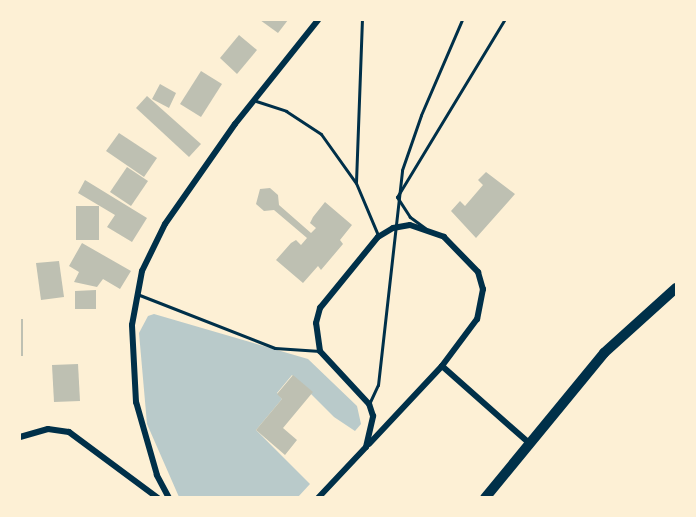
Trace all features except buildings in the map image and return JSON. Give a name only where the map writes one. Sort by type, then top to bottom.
[{"type":"main road","points":[[485,498],[604,353],[676,288]]},
{"type":"street","points":[[169,498],[157,475],[136,402],[132,325],[136,294],[149,255],[165,224],[235,124],[256,101],[318,20]]},
{"type":"street","points":[[318,498],[366,447],[442,366],[477,319],[483,289],[470,260],[444,237],[425,228],[410,225],[393,228],[378,237],[320,308],[316,323],[320,351],[369,404],[373,416],[366,447]]},
{"type":"street","points":[[442,366],[529,442]]},
{"type":"street","points":[[20,436],[48,429],[69,432],[158,498]]},
{"type":"lane","points":[[356,183],[362,20]]},
{"type":"lane","points":[[369,404],[378,385],[393,228],[397,197],[408,149],[461,20]]},
{"type":"lane","points":[[397,197],[504,20]]},
{"type":"lane","points":[[256,101],[285,111],[321,134],[356,183],[378,237]]},
{"type":"lane","points":[[397,197],[411,217],[425,228]]},
{"type":"lane","points":[[136,294],[275,348],[320,351]]},
{"type":"shaded area","points":[[154,314],[308,359],[357,406],[361,424],[355,431],[334,417],[292,375],[277,393],[282,399],[256,430],[310,484],[298,497],[179,497],[147,424],[139,333],[148,316]]}]
